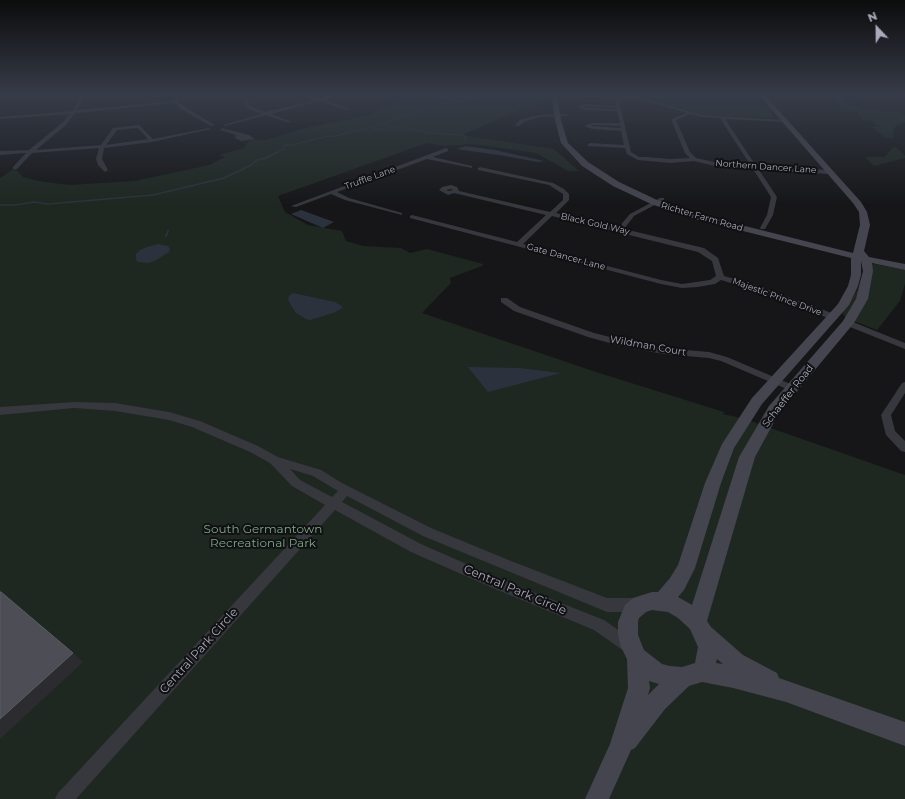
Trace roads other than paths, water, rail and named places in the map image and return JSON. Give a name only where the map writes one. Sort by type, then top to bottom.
[{"type":"street","points":[[15,168],[55,131]]},
{"type":"street","points":[[105,170],[99,159],[102,147],[113,131]]},
{"type":"street","points":[[144,131],[152,141]]},
{"type":"street","points":[[0,153],[102,147],[152,141],[193,131]]},
{"type":"street","points":[[232,131],[238,135]]},
{"type":"street","name":"Richter Farm Road","points":[[564,131],[566,143],[577,157],[595,172],[658,201],[698,217],[862,260],[905,261]]},
{"type":"street","points":[[590,145],[627,147],[624,131]]},
{"type":"street","points":[[678,131],[688,153],[694,159]]},
{"type":"street","points":[[731,131],[774,197],[770,215],[763,228]]},
{"type":"street","name":"Schaeffer Road","points":[[701,628],[735,493],[747,457],[774,410],[848,323],[862,299],[862,260],[865,225],[863,212],[857,202],[793,131]]},
{"type":"street","name":"Northern Dancer Lane","points":[[627,147],[629,153],[642,158],[670,161],[694,159],[723,166],[829,172]]},
{"type":"street","name":"Truffle Lane","points":[[294,206],[446,150]]},
{"type":"street","points":[[426,157],[470,166],[469,168],[472,170],[480,169],[551,184],[562,190],[566,194],[566,200],[519,244]]},
{"type":"street","name":"Gate Dancer Lane","points":[[331,192],[347,199],[400,214],[399,215],[401,218],[412,217],[662,282],[682,286],[698,285],[712,282],[720,277]]},
{"type":"street","name":"Black Gold Way","points":[[455,192],[701,250],[714,260],[719,270],[720,277]]},
{"type":"street","points":[[620,230],[632,215],[658,201]]},
{"type":"street","name":"Richter Farm Road","points":[[658,201],[763,228],[862,260]]},
{"type":"street","points":[[862,260],[870,266],[889,264],[905,267]]},
{"type":"street","name":"Schaeffer Road","points":[[663,601],[677,584],[686,568],[713,483],[727,448],[757,401],[834,317],[843,305],[853,286],[862,260]]},
{"type":"street","name":"Majestic Prince Drive","points":[[720,277],[753,287],[834,317]]},
{"type":"street","name":"Wildman Court","points":[[504,300],[517,309],[591,335],[663,351],[709,355],[724,359],[792,388]]},
{"type":"street","points":[[848,323],[905,346]]},
{"type":"street","points":[[905,385],[886,415],[890,432],[905,448]]},
{"type":"street","name":"Central Park Circle","points":[[0,411],[74,405],[115,407],[145,411],[196,424],[254,449],[274,460],[317,473],[346,490],[427,532],[513,568],[608,605],[640,605]]},
{"type":"street","name":"Central Park Circle","points":[[274,460],[296,483],[416,548],[498,584],[599,625],[634,652]]},
{"type":"street","name":"Central Park Circle","points":[[64,799],[346,490]]},
{"type":"street","points":[[597,799],[620,748],[639,688],[634,652],[628,635],[628,622],[632,612],[640,605],[652,601],[663,601],[673,604],[685,611],[736,662],[786,691]]},
{"type":"street","points":[[620,748],[657,701],[692,675],[707,658],[708,647],[701,628]]},
{"type":"street","points":[[634,652],[647,666],[657,673],[670,678],[692,675],[734,677],[786,691],[905,734]]},
{"type":"water","points":[[466,146],[495,150],[544,161],[538,162],[456,149]]},
{"type":"water","points":[[301,210],[334,222],[323,228],[291,214]]},
{"type":"water","points":[[158,244],[168,246],[170,249],[169,252],[155,261],[148,263],[138,262],[136,260],[136,254],[140,250]]},
{"type":"water","points":[[293,293],[335,302],[343,307],[333,313],[310,320],[306,319],[296,313],[288,299]]},
{"type":"water","points":[[468,367],[519,368],[561,373],[488,392]]},
{"type":"waterway","points":[[0,205],[15,205],[34,202],[48,204],[153,195],[224,178],[251,165],[257,160],[266,158],[284,149],[284,145],[292,145],[354,131]]},
{"type":"waterway","points":[[420,131],[463,135],[466,137],[464,143]]},
{"type":"waterway","points":[[166,236],[168,231]]},
{"type":"park label","name":"South Germantown Recreational Park","points":[[263,536]]}]
